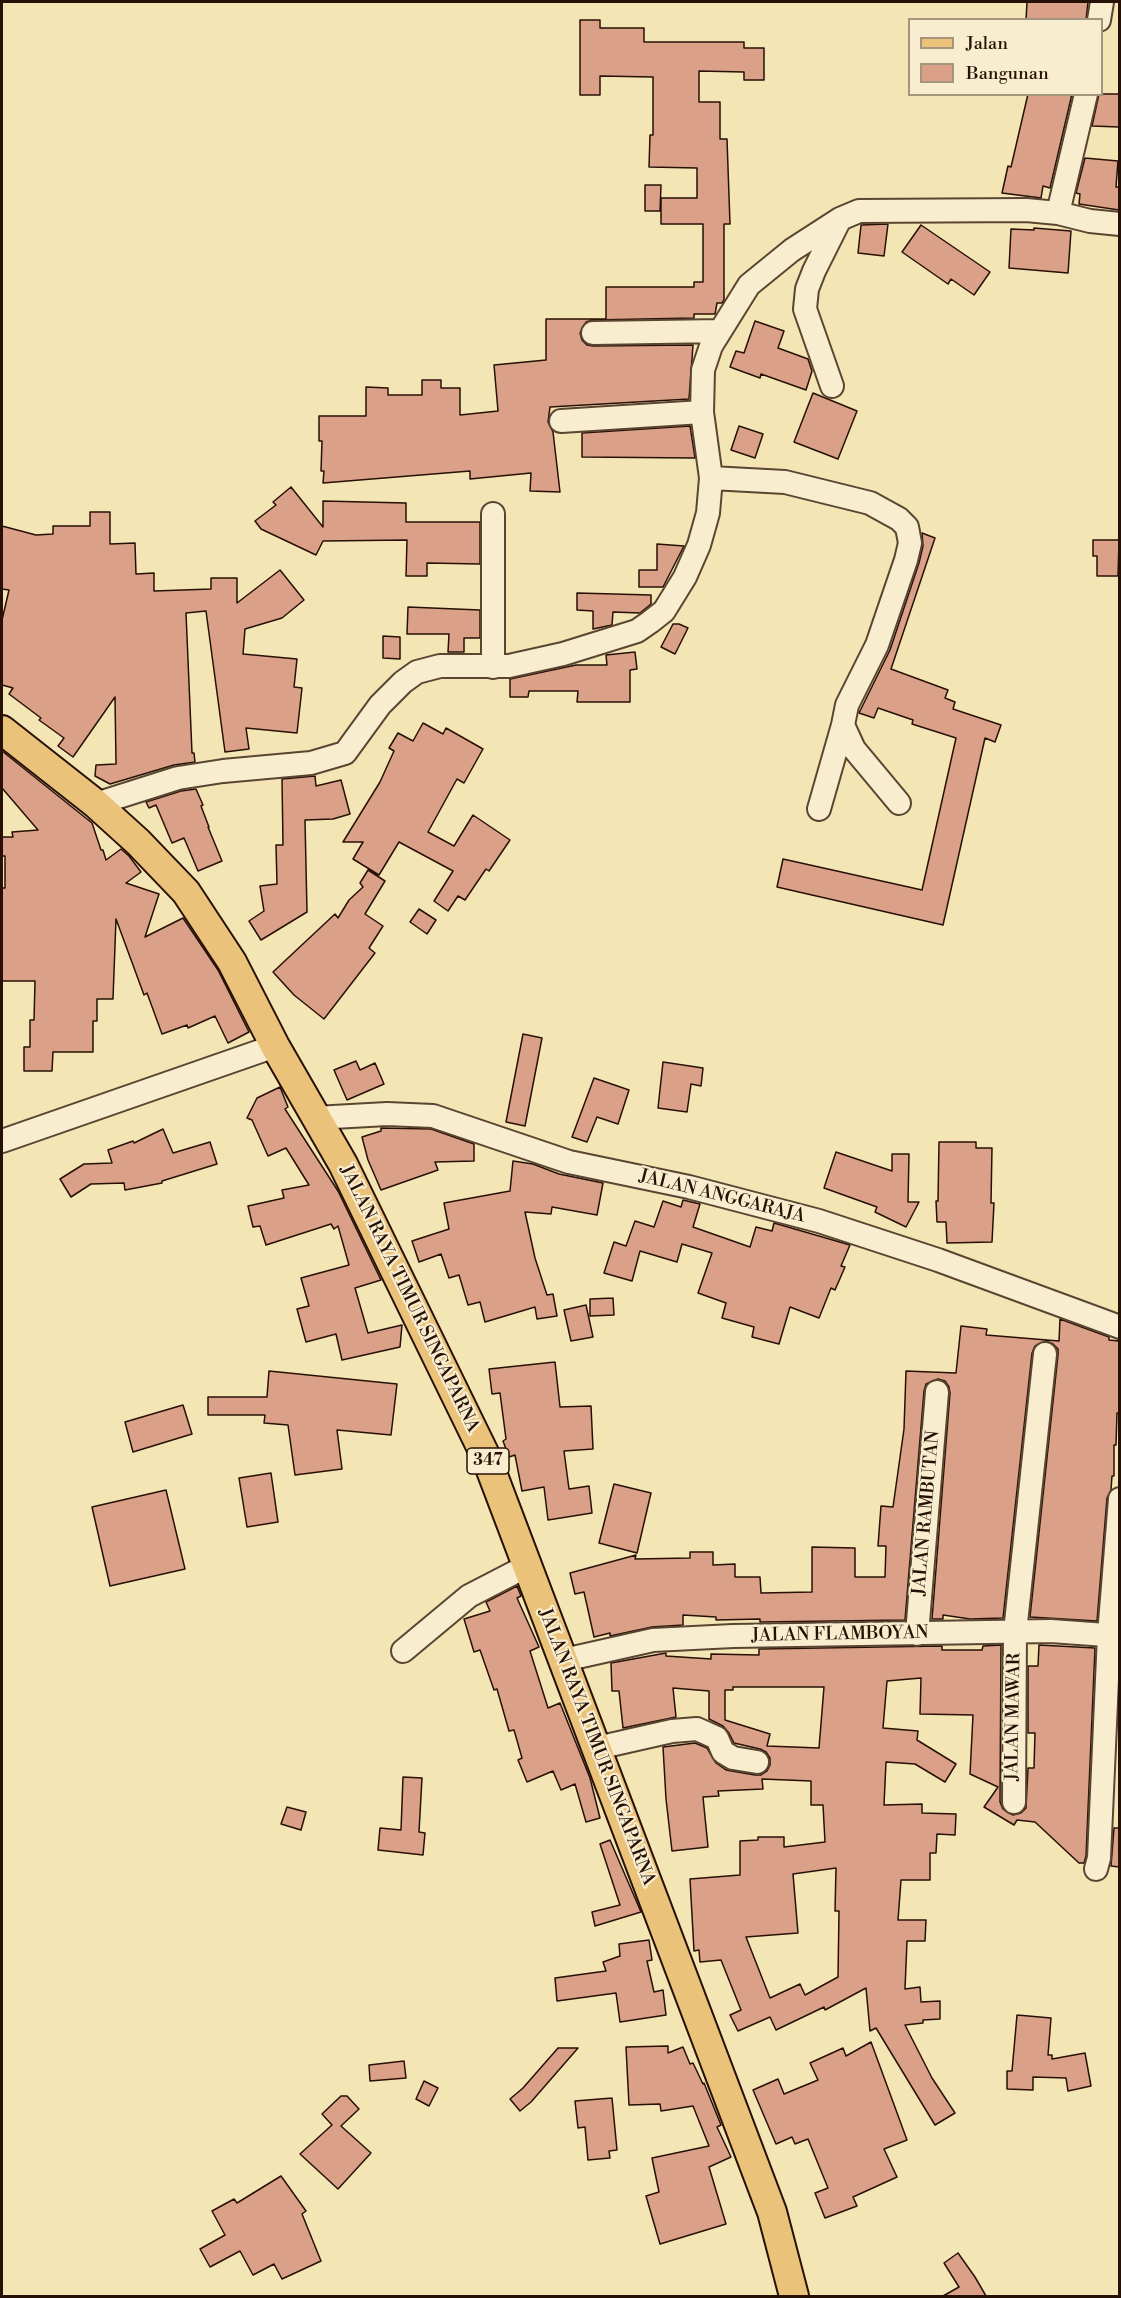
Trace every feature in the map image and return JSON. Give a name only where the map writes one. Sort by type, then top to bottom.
[{"type":"main road","name":"JALAN RAYA TIMUR SINGAPARNA","points":[[2,730],[96,804],[138,842],[186,892],[232,962],[275,1046],[343,1164],[486,1457],[772,2211],[794,2296]]},
{"type":"street","points":[[1099,18],[1102,2]]},
{"type":"street","points":[[1058,213],[1086,96]]},
{"type":"street","points":[[96,804],[178,778],[223,771],[311,764],[345,753],[381,705],[403,682],[417,672],[441,666],[509,666],[562,654],[637,631],[664,611],[685,577],[699,546],[708,513],[711,477],[702,412],[703,370],[711,346],[749,285],[792,250],[840,219],[859,211],[1033,210],[1119,224]]},
{"type":"street","points":[[832,386],[805,309],[807,289],[814,271],[840,219]]},
{"type":"street","points":[[593,333],[720,331]]},
{"type":"street","points":[[561,421],[702,412]]},
{"type":"street","points":[[711,477],[785,482],[870,503],[899,519],[907,527],[909,543],[906,560],[877,645],[844,712],[843,725],[819,809]]},
{"type":"street","points":[[493,667],[494,514]]},
{"type":"street","points":[[843,725],[854,749],[899,803]]},
{"type":"street","points":[[2,1141],[275,1046]]},
{"type":"street","name":"JALAN ANGGARAJA","points":[[315,1118],[387,1114],[433,1116],[569,1162],[689,1187],[819,1221],[938,1260],[1119,1327]]},
{"type":"street","name":"JALAN MAWAR","points":[[1014,1802],[1015,1632],[1045,1354]]},
{"type":"street","name":"JALAN RAMBUTAN","points":[[917,1634],[937,1392]]},
{"type":"street","points":[[1096,1869],[1099,1858],[1114,1636],[1119,1499]]},
{"type":"street","points":[[403,1651],[470,1596],[527,1566]]},
{"type":"street","name":"JALAN FLAMBOYAN","points":[[564,1660],[653,1640],[733,1636],[1051,1632],[1114,1636]]},
{"type":"street","points":[[597,1748],[672,1731],[697,1729],[717,1738],[723,1752],[733,1758],[757,1762]]},
{"type":"building","points":[[1027,2],[1088,2],[1086,18],[1026,18]]},
{"type":"building","points":[[580,20],[600,20],[600,28],[644,28],[644,42],[744,42],[744,48],[764,48],[764,80],[744,80],[744,72],[699,71],[699,102],[720,102],[720,139],[727,139],[730,224],[724,224],[724,300],[722,303],[717,303],[715,314],[694,314],[694,318],[593,320],[586,322],[580,333],[587,345],[593,346],[693,345],[689,399],[550,407],[548,422],[553,432],[560,492],[530,491],[531,473],[470,479],[470,471],[323,483],[319,416],[366,416],[366,387],[388,388],[388,395],[422,395],[422,380],[441,380],[441,388],[460,388],[460,415],[498,411],[494,365],[546,360],[546,319],[606,319],[606,287],[694,287],[694,282],[703,282],[703,224],[661,224],[661,198],[697,198],[697,168],[649,167],[650,135],[653,135],[653,77],[600,76],[600,95],[580,95]]},
{"type":"building","points":[[1119,94],[1119,127],[1092,126],[1099,96]]},
{"type":"building","points":[[1028,96],[1072,96],[1050,188],[1043,186],[1041,198],[1002,193],[1008,166],[1011,167]]},
{"type":"building","points":[[1085,158],[1118,161],[1116,187],[1119,187],[1119,210],[1079,204],[1080,194],[1076,193]]},
{"type":"building","points":[[645,185],[661,185],[660,211],[645,211]]},
{"type":"building","points":[[888,224],[884,256],[858,253],[861,225]]},
{"type":"building","points":[[921,225],[990,272],[974,295],[951,279],[948,284],[902,252]]},
{"type":"building","points":[[1034,228],[1071,231],[1068,273],[1009,268],[1011,229],[1034,230]]},
{"type":"building","points":[[755,321],[784,331],[778,348],[808,359],[812,371],[806,390],[761,374],[760,378],[730,367],[736,351],[744,353]]},
{"type":"building","points":[[813,393],[857,411],[838,459],[794,442]]},
{"type":"building","points":[[690,426],[695,458],[582,457],[582,433]]},
{"type":"building","points":[[739,426],[763,434],[755,458],[731,450]]},
{"type":"building","points":[[291,487],[323,527],[323,501],[406,503],[406,522],[480,522],[480,564],[427,563],[427,576],[406,576],[407,540],[323,541],[316,555],[261,529],[255,521],[276,505],[273,502]]},
{"type":"building","points":[[90,512],[110,512],[110,544],[135,543],[136,574],[154,573],[154,591],[211,589],[211,578],[237,578],[237,603],[280,570],[304,600],[282,618],[245,629],[243,654],[297,659],[294,687],[302,688],[297,733],[246,728],[249,749],[225,752],[206,611],[186,613],[192,753],[194,753],[195,762],[174,765],[110,784],[95,776],[96,765],[116,764],[115,697],[73,757],[58,746],[64,738],[9,694],[13,688],[2,685],[2,620],[9,590],[2,589],[2,526],[36,535],[53,534],[53,526],[90,526]]},
{"type":"building","points":[[922,533],[935,538],[891,669],[948,690],[945,698],[955,702],[953,709],[1001,725],[995,742],[985,738],[943,925],[777,887],[783,859],[922,890],[956,738],[912,724],[913,720],[878,708],[874,718],[859,713],[890,650],[919,563],[923,546]]},
{"type":"building","points":[[1093,540],[1119,540],[1118,576],[1097,576],[1097,556],[1093,556]]},
{"type":"building","points":[[657,544],[684,546],[663,587],[639,587],[639,570],[657,570]]},
{"type":"building","points":[[577,593],[651,595],[651,604],[640,613],[613,612],[612,625],[593,629],[593,611],[577,610]]},
{"type":"building","points":[[408,607],[480,610],[480,638],[464,638],[464,652],[448,652],[449,634],[407,634]]},
{"type":"building","points":[[673,624],[688,628],[675,654],[661,647]]},
{"type":"building","points":[[383,636],[400,637],[400,659],[383,658]]},
{"type":"building","points":[[635,652],[637,669],[630,670],[630,702],[577,702],[578,691],[529,691],[528,697],[510,697],[510,679],[576,665],[607,665],[606,655]]},
{"type":"building","points":[[423,723],[443,734],[446,728],[483,749],[464,783],[457,779],[428,832],[454,846],[473,815],[510,840],[489,871],[486,869],[465,900],[458,896],[448,911],[434,901],[453,871],[399,842],[379,875],[353,859],[363,842],[343,842],[380,782],[394,751],[389,748],[398,733],[413,741]]},
{"type":"building","points":[[2,751],[92,823],[106,860],[121,849],[129,856],[141,872],[126,883],[159,894],[145,937],[183,918],[218,970],[249,1032],[228,1043],[215,1016],[188,1028],[187,1025],[162,1034],[147,993],[144,995],[116,919],[113,999],[97,999],[97,1021],[93,1021],[93,1052],[53,1052],[52,1071],[24,1071],[24,1047],[30,1047],[30,1020],[34,1020],[35,981],[2,981],[2,888],[5,888],[5,856],[2,856],[2,837],[13,837],[12,832],[38,830],[2,788]]},
{"type":"building","points":[[315,776],[316,786],[341,780],[350,814],[333,819],[305,820],[307,912],[261,940],[249,921],[264,911],[260,886],[277,884],[276,845],[283,845],[282,779]]},
{"type":"building","points":[[196,789],[222,861],[198,871],[184,838],[172,843],[156,805],[149,808],[146,802],[181,791]]},
{"type":"building","points":[[368,870],[385,881],[365,914],[383,926],[369,948],[375,953],[324,1019],[294,995],[273,972],[335,914],[338,918],[349,900],[363,887],[360,883]]},
{"type":"building","points":[[419,909],[436,920],[427,934],[410,922]]},
{"type":"building","points":[[523,1034],[542,1038],[525,1126],[506,1122]]},
{"type":"building","points":[[356,1061],[360,1070],[375,1063],[384,1084],[347,1100],[334,1070]]},
{"type":"building","points":[[663,1062],[703,1068],[701,1086],[691,1084],[687,1112],[658,1108]]},
{"type":"building","points":[[594,1078],[629,1090],[618,1124],[597,1117],[587,1142],[572,1137]]},
{"type":"building","points":[[280,1087],[288,1107],[285,1109],[338,1191],[381,1280],[355,1288],[368,1333],[402,1325],[400,1347],[342,1360],[336,1334],[306,1342],[297,1309],[309,1306],[301,1278],[349,1265],[338,1226],[334,1229],[331,1224],[266,1245],[260,1226],[253,1227],[248,1206],[284,1198],[282,1190],[309,1185],[286,1148],[268,1156],[252,1120],[247,1118],[257,1098]]},
{"type":"building","points":[[381,1128],[431,1129],[474,1144],[474,1161],[435,1162],[438,1170],[381,1190],[368,1160],[362,1137],[381,1131]]},
{"type":"building","points":[[163,1129],[173,1153],[210,1142],[217,1164],[162,1181],[162,1183],[125,1190],[124,1183],[91,1184],[71,1197],[60,1179],[84,1164],[112,1163],[108,1150],[133,1141],[134,1143]]},
{"type":"building","points":[[939,1142],[976,1142],[976,1148],[992,1148],[991,1203],[994,1203],[992,1242],[947,1243],[946,1222],[937,1222]]},
{"type":"building","points":[[836,1152],[892,1171],[892,1154],[909,1154],[908,1202],[919,1202],[906,1227],[875,1212],[877,1207],[824,1188]]},
{"type":"building","points":[[513,1161],[533,1164],[559,1174],[603,1183],[597,1215],[552,1207],[551,1214],[525,1212],[535,1258],[547,1295],[553,1294],[557,1316],[537,1319],[535,1307],[485,1322],[480,1302],[468,1305],[459,1275],[449,1278],[441,1254],[419,1262],[412,1241],[449,1229],[444,1203],[510,1191]]},
{"type":"building","points":[[683,1200],[700,1204],[693,1227],[750,1247],[756,1227],[772,1231],[774,1223],[850,1245],[841,1266],[845,1267],[835,1290],[831,1288],[819,1318],[790,1307],[779,1344],[752,1337],[754,1327],[722,1318],[726,1303],[698,1293],[712,1253],[682,1244],[677,1262],[640,1251],[632,1281],[604,1273],[614,1242],[626,1246],[635,1221],[654,1227],[663,1201],[681,1207]]},
{"type":"building","points":[[613,1298],[614,1315],[590,1316],[590,1299]]},
{"type":"building","points":[[586,1305],[593,1337],[571,1341],[564,1310]]},
{"type":"building","points":[[1060,1319],[1109,1337],[1109,1340],[1119,1341],[1119,1413],[1117,1413],[1116,1445],[1114,1445],[1114,1476],[1112,1476],[1111,1490],[1107,1498],[1097,1621],[1030,1617],[1058,1355],[1058,1349],[1046,1341],[1035,1346],[1032,1353],[1003,1618],[970,1619],[943,1615],[943,1619],[932,1619],[950,1393],[945,1381],[938,1379],[926,1384],[924,1391],[905,1620],[760,1622],[760,1619],[716,1620],[716,1617],[683,1615],[683,1625],[652,1627],[594,1637],[584,1592],[575,1594],[570,1573],[636,1555],[635,1559],[690,1558],[690,1552],[713,1552],[713,1565],[735,1564],[735,1577],[760,1577],[761,1593],[812,1592],[812,1547],[855,1548],[855,1577],[885,1577],[886,1546],[878,1546],[881,1506],[893,1507],[904,1429],[906,1371],[956,1373],[961,1326],[987,1329],[986,1335],[1059,1341]]},
{"type":"building","points":[[555,1362],[560,1407],[591,1406],[593,1449],[564,1451],[569,1489],[589,1486],[592,1513],[548,1520],[544,1487],[522,1491],[515,1455],[509,1457],[503,1441],[506,1439],[500,1393],[492,1394],[489,1369]]},
{"type":"building","points":[[269,1371],[397,1384],[391,1435],[337,1430],[342,1469],[295,1475],[288,1425],[264,1423],[265,1415],[208,1415],[208,1397],[267,1397]]},
{"type":"building","points":[[183,1405],[192,1434],[133,1452],[125,1422]]},
{"type":"building","points":[[271,1473],[278,1522],[247,1527],[239,1478]]},
{"type":"building","points":[[614,1484],[651,1493],[637,1553],[599,1543]]},
{"type":"building","points":[[166,1490],[185,1569],[110,1586],[92,1507]]},
{"type":"building","points":[[517,1586],[521,1596],[517,1598],[539,1647],[530,1651],[548,1708],[560,1703],[590,1778],[600,1818],[586,1822],[575,1784],[561,1790],[553,1771],[527,1782],[518,1760],[522,1758],[514,1730],[509,1731],[497,1689],[494,1690],[480,1650],[474,1652],[464,1619],[490,1611],[486,1602]]},
{"type":"building","points":[[1001,1645],[1000,1802],[1003,1809],[1013,1815],[1021,1813],[1026,1808],[1028,1768],[1034,1768],[1035,1733],[1028,1733],[1028,1666],[1038,1666],[1039,1645],[1095,1648],[1086,1856],[1084,1863],[1079,1863],[1035,1822],[1017,1820],[1014,1825],[984,1807],[998,1787],[970,1774],[973,1715],[920,1714],[921,1678],[887,1681],[883,1728],[918,1731],[917,1740],[956,1764],[945,1782],[915,1764],[886,1762],[884,1805],[922,1804],[922,1813],[956,1814],[955,1835],[937,1834],[936,1853],[930,1853],[930,1880],[901,1880],[898,1920],[926,1920],[925,1941],[907,1941],[905,1989],[920,1987],[921,2002],[940,2001],[940,2019],[923,2020],[923,2023],[905,2025],[932,2078],[955,2113],[935,2125],[876,2028],[870,2031],[866,1988],[825,2010],[824,2007],[776,2030],[770,2017],[738,2031],[730,2015],[741,2010],[721,1960],[700,1962],[699,1950],[694,1951],[690,1879],[740,1875],[740,1841],[758,1840],[758,1837],[784,1837],[784,1847],[825,1842],[823,1805],[811,1805],[811,1781],[762,1779],[763,1789],[718,1791],[719,1796],[703,1797],[708,1847],[672,1851],[663,1747],[695,1743],[707,1748],[716,1763],[726,1770],[755,1775],[761,1775],[767,1771],[770,1758],[760,1749],[734,1743],[723,1726],[709,1719],[709,1691],[673,1688],[676,1717],[623,1728],[619,1691],[612,1691],[611,1663],[666,1653],[666,1656],[711,1659],[711,1654],[759,1655],[759,1649],[942,1646],[942,1650],[982,1650],[983,1646]],"holes":[[[733,1687],[824,1687],[819,1748],[767,1746],[770,1734],[725,1720],[725,1690],[733,1690]],[[836,1868],[835,1911],[839,1911],[838,1977],[805,1995],[800,1984],[770,1998],[746,1937],[798,1933],[793,1874]]]},
{"type":"building","points":[[403,1777],[422,1778],[419,1832],[425,1833],[423,1855],[378,1850],[380,1828],[401,1830]]},
{"type":"building","points":[[287,1807],[306,1812],[301,1830],[281,1824]]},
{"type":"building","points":[[1114,1828],[1119,1828],[1119,1867],[1111,1866]]},
{"type":"building","points":[[610,1840],[641,1912],[595,1926],[592,1912],[620,1905],[600,1844]]},
{"type":"building","points":[[649,1940],[652,1960],[647,1961],[654,1992],[663,1990],[666,2015],[620,2022],[616,1993],[557,2001],[555,1978],[606,1971],[603,1962],[620,1956],[619,1944]]},
{"type":"building","points":[[1017,2015],[1051,2018],[1048,2055],[1052,2055],[1052,2059],[1085,2053],[1091,2086],[1068,2091],[1066,2078],[1033,2077],[1033,2090],[1007,2089],[1007,2071],[1012,2071]]},
{"type":"building","points":[[871,2042],[907,2140],[884,2149],[897,2177],[853,2197],[857,2206],[825,2218],[815,2193],[828,2188],[808,2139],[795,2144],[792,2137],[776,2144],[753,2090],[778,2079],[784,2094],[818,2080],[810,2063],[843,2048],[846,2056]]},
{"type":"building","points":[[668,2046],[668,2053],[683,2047],[690,2064],[693,2063],[721,2125],[717,2127],[731,2157],[709,2167],[726,2224],[660,2244],[646,2196],[659,2192],[652,2158],[709,2146],[693,2106],[661,2111],[660,2104],[629,2105],[626,2047]]},
{"type":"building","points":[[558,2048],[578,2048],[531,2102],[520,2111],[510,2099],[523,2088]]},
{"type":"building","points":[[404,2061],[406,2078],[370,2081],[369,2065]]},
{"type":"building","points":[[424,2081],[438,2088],[429,2106],[416,2099]]},
{"type":"building","points":[[341,2096],[347,2096],[359,2109],[341,2126],[371,2153],[338,2189],[300,2154],[332,2125],[322,2114]]},
{"type":"building","points":[[612,2098],[617,2150],[609,2151],[610,2158],[588,2160],[585,2127],[578,2128],[575,2101]]},
{"type":"building","points":[[281,2176],[306,2211],[302,2214],[321,2261],[282,2279],[274,2264],[253,2275],[240,2251],[210,2267],[200,2249],[225,2235],[212,2211],[234,2199],[237,2203]]},
{"type":"building","points":[[958,2253],[986,2296],[943,2296],[959,2287],[944,2263]]}]
